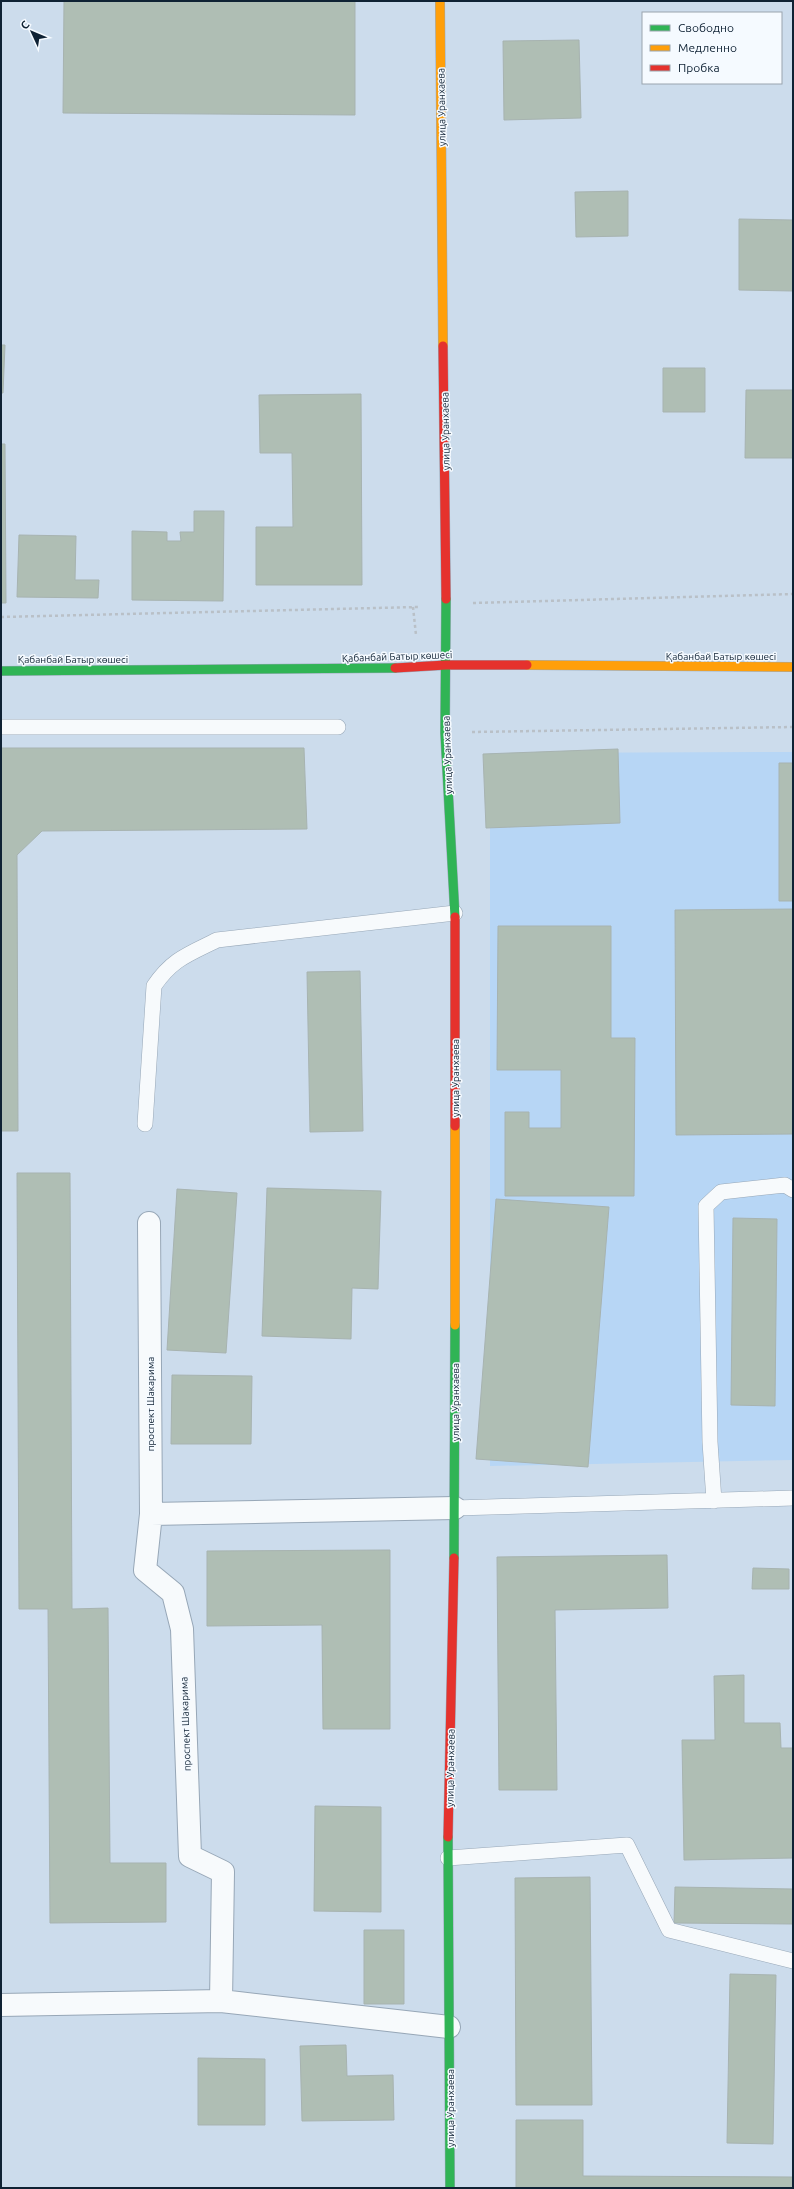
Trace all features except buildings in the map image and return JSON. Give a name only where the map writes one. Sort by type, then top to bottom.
[{"type":"street","name":"улица Уранхаева","points":[[440,1],[446,604],[445,733],[455,913],[455,1508],[448,1858],[450,2188]]},
{"type":"street","name":"Қабанбай Батыр көшесі","points":[[1,671],[420,668],[446,665],[793,667]]},
{"type":"street","name":"проспект Шакарима","points":[[149,1223],[151,1514],[145,1570],[173,1593],[182,1629],[190,1856],[223,1872],[221,2001]]},
{"type":"street","points":[[151,1514],[455,1508]]},
{"type":"street","points":[[1,2005],[221,2001],[449,2027]]},
{"type":"lane","points":[[1,727],[338,727]]},
{"type":"lane","points":[[145,1124],[154,986],[165,969],[181,958],[217,940],[455,913]]},
{"type":"lane","points":[[714,1501],[710,1442],[706,1206],[721,1192],[785,1185],[793,1190]]},
{"type":"lane","points":[[455,1508],[793,1498]]},
{"type":"lane","points":[[448,1858],[627,1846],[669,1930],[793,1961]]},
{"type":"path","points":[[1,617],[413,607],[446,604],[793,594]]},
{"type":"path","points":[[413,607],[420,668]]},
{"type":"path","points":[[445,733],[793,728]]},
{"type":"shaded area","points":[[793,752],[793,1460],[490,1466],[490,753]]},
{"type":"traffic: fast","points":[[446,599],[445,733],[455,917]]},
{"type":"traffic: fast","points":[[1,671],[395,668]]},
{"type":"traffic: fast","points":[[454,1558],[455,1325]]},
{"type":"traffic: fast","points":[[448,1837],[450,2188]]},
{"type":"traffic: slow","points":[[440,1],[443,346]]},
{"type":"traffic: slow","points":[[527,665],[793,667]]},
{"type":"traffic: slow","points":[[455,1126],[455,1325]]},
{"type":"traffic: jam","points":[[443,346],[446,599]]},
{"type":"traffic: jam","points":[[395,668],[446,665],[527,665]]},
{"type":"traffic: jam","points":[[455,917],[455,1126]]},
{"type":"traffic: jam","points":[[448,1837],[454,1558]]}]
